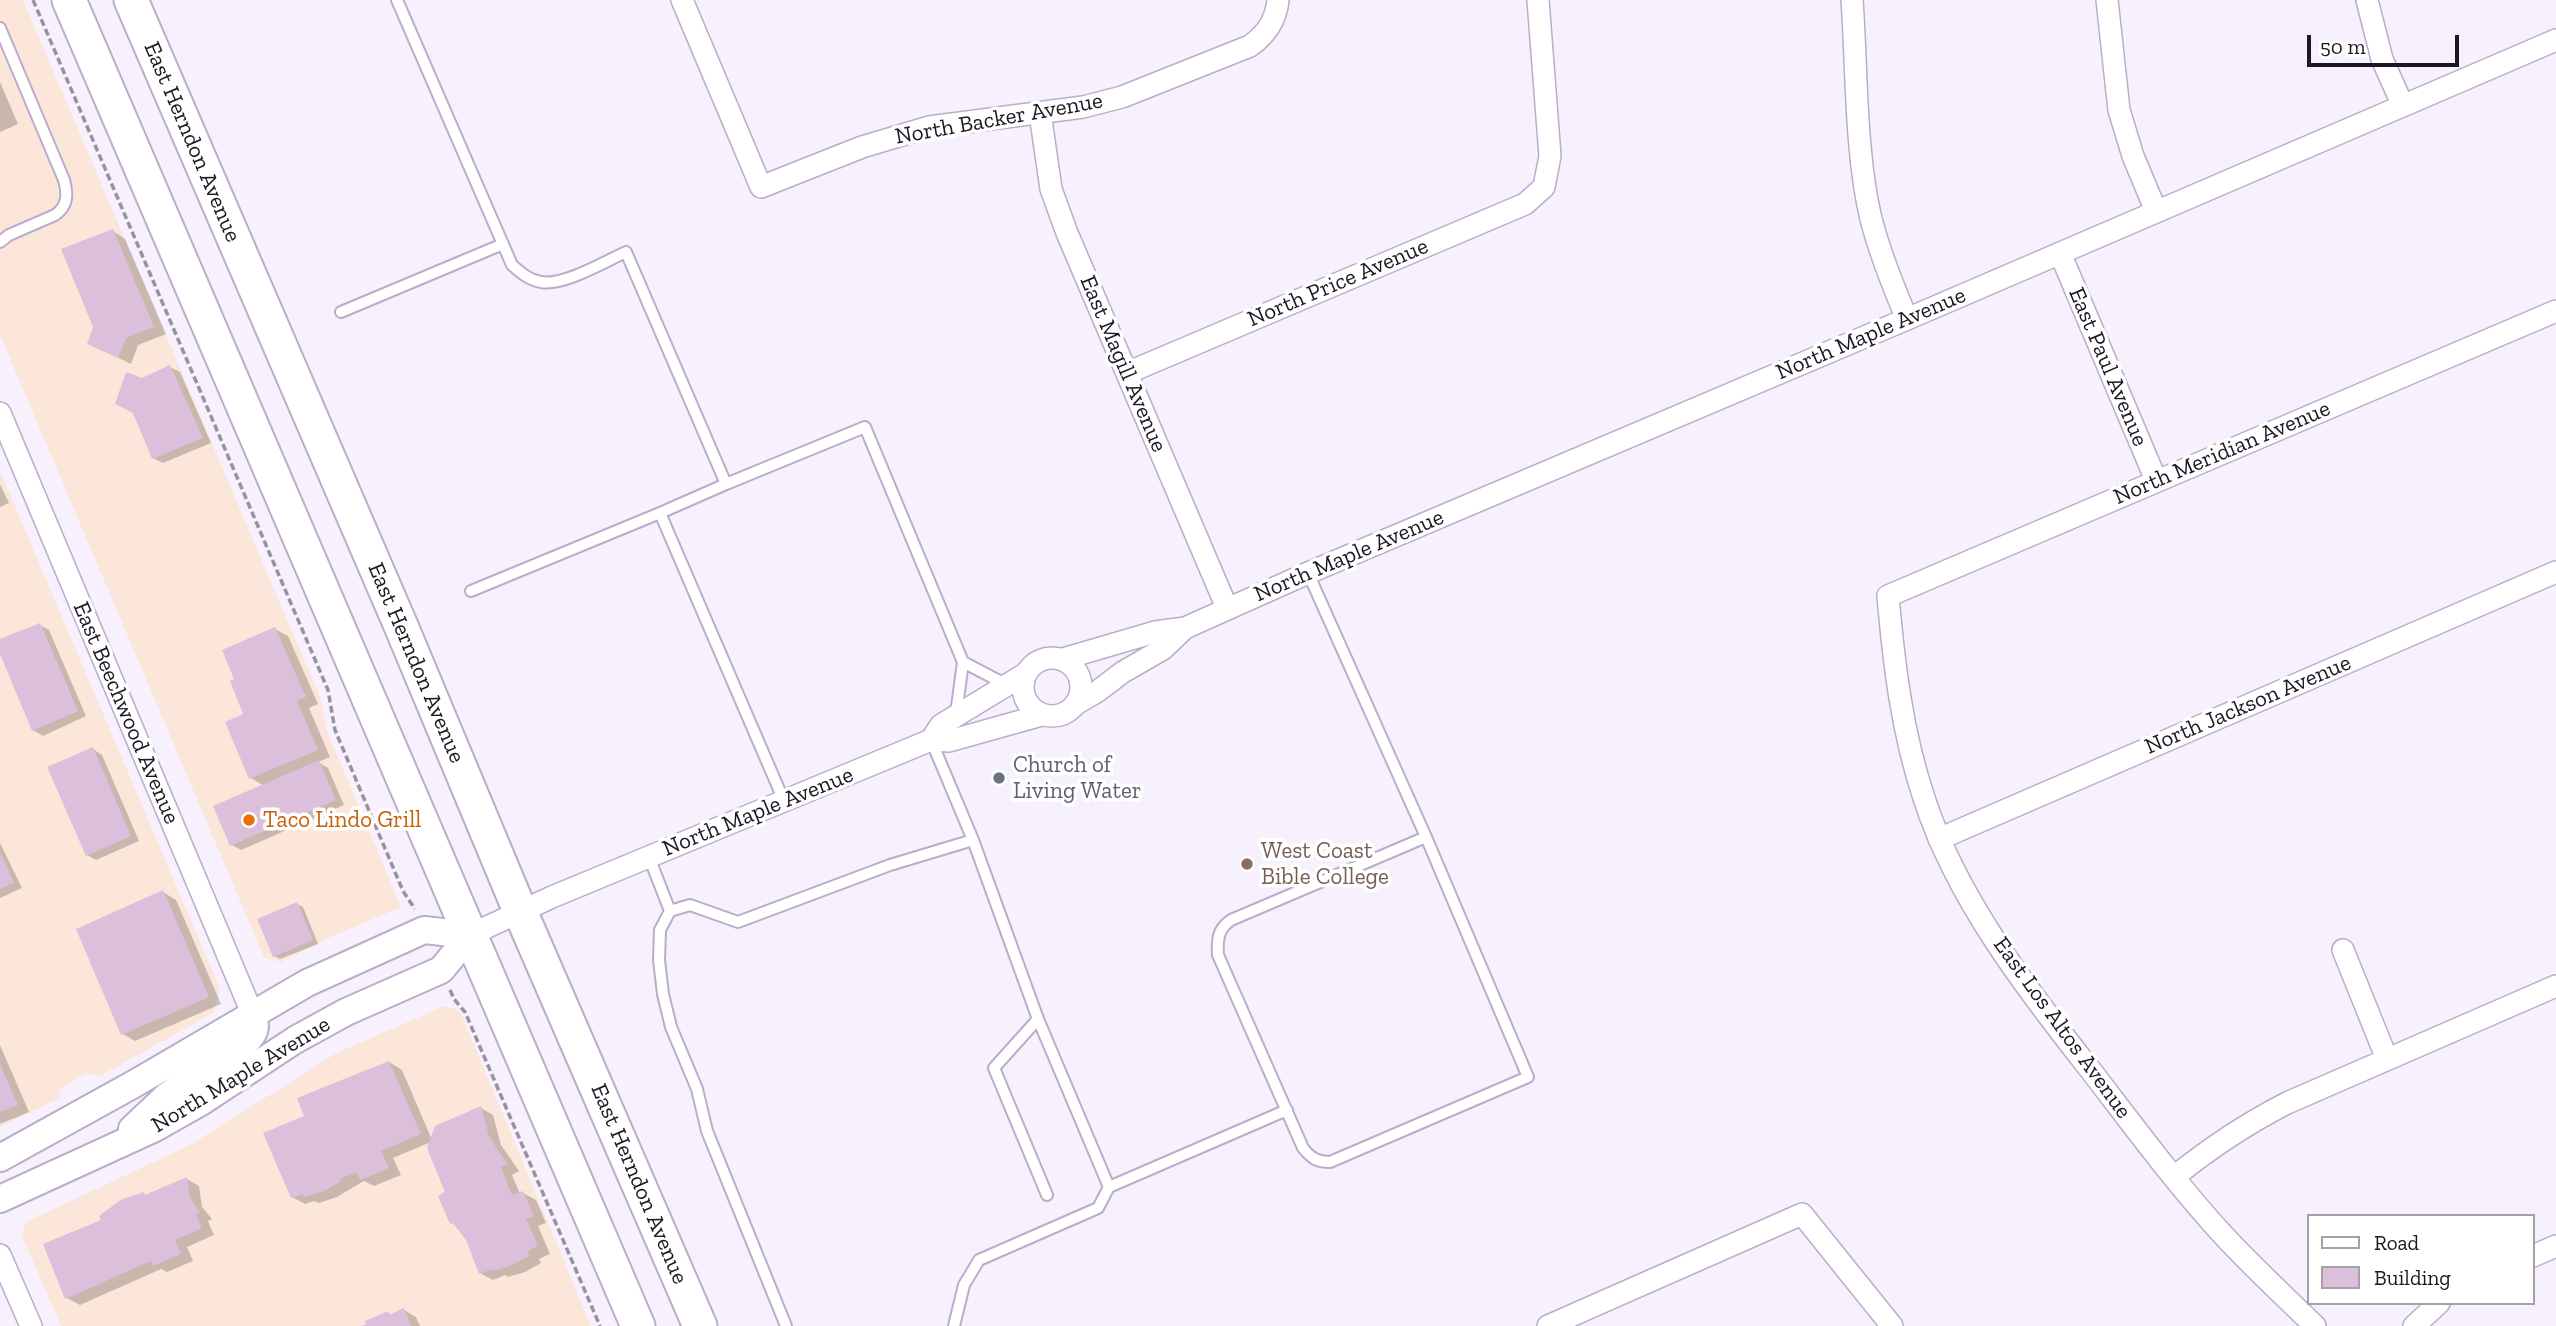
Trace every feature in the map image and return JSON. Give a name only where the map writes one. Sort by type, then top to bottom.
[{"type":"main road","points":[[69,0],[638,1326]]},
{"type":"main road","name":"East Herndon Avenue","points":[[131,0],[700,1326]]},
{"type":"street","name":"North Backer Avenue","points":[[682,0],[761,187],[862,147],[929,127],[1083,107],[1122,97],[1250,46],[1262,38],[1270,26],[1277,12],[1278,0]]},
{"type":"street","name":"North Price Avenue","points":[[1127,373],[1525,204],[1544,187],[1550,156],[1538,0]]},
{"type":"street","points":[[1852,0],[1863,172],[1871,217],[1884,264],[1907,320]]},
{"type":"street","points":[[2106,0],[2119,110],[2133,156],[2156,211]]},
{"type":"street","points":[[2367,0],[2382,59],[2403,106]]},
{"type":"street","name":"North Maple Avenue","points":[[931,740],[941,725],[1016,680],[1037,661],[1054,657],[1063,659],[1155,632],[1185,628],[2556,40]]},
{"type":"street","name":"East Magill Avenue","points":[[1040,113],[1048,170],[1058,210],[1227,608]]},
{"type":"street","name":"East Paul Avenue","points":[[2060,253],[2156,480]]},
{"type":"street","name":"North Meridian Avenue","points":[[1888,596],[2556,311]]},
{"type":"street","name":"East Beechwood Avenue","points":[[0,413],[252,1013]]},
{"type":"street","name":"North Jackson Avenue","points":[[1939,839],[2556,572]]},
{"type":"street","name":"East Los Altos Avenue","points":[[1888,596],[1897,688],[1904,727],[1924,800],[1939,839],[1969,896],[2040,1006],[2174,1177],[2224,1236],[2315,1326]]},
{"type":"street","name":"North Maple Avenue","points":[[0,1199],[110,1149],[201,1101],[295,1040],[346,1012],[441,970],[470,934],[931,740],[949,741],[1042,715],[1061,715],[1123,672],[1163,649],[1185,628]]},
{"type":"street","points":[[1063,659],[1076,670],[1080,678],[1082,687],[1076,704]]},
{"type":"street","points":[[1016,680],[1022,684],[1027,702],[1033,710],[1042,715]]},
{"type":"street","name":"North Maple Avenue","points":[[0,1158],[307,983],[424,930],[470,934]]},
{"type":"street","points":[[2343,950],[2387,1059]]},
{"type":"street","points":[[2174,1177],[2214,1144],[2287,1102],[2556,986]]},
{"type":"street","points":[[110,1149],[167,1096],[248,1040],[255,1033],[252,1013]]},
{"type":"street","points":[[1548,1326],[1585,1319],[1802,1214],[1892,1326]]},
{"type":"street","points":[[2535,1255],[2556,1246]]},
{"type":"street","points":[[0,1255],[30,1326]]},
{"type":"street","points":[[2414,1326],[2437,1305]]},
{"type":"lane","points":[[397,0],[512,265],[523,275],[541,282],[559,281],[626,252],[726,484]]},
{"type":"lane","points":[[0,29],[64,180],[67,195],[61,211],[9,235],[0,242]]},
{"type":"lane","points":[[341,312],[503,244]]},
{"type":"lane","points":[[471,591],[865,428],[963,662],[955,717]]},
{"type":"lane","points":[[660,513],[784,801]]},
{"type":"lane","points":[[1308,573],[1426,837],[1528,1077],[1330,1162],[1321,1162],[1310,1157],[1303,1148],[1218,954],[1217,942],[1222,927],[1231,920],[1426,837]]},
{"type":"lane","points":[[963,662],[1016,680]]},
{"type":"lane","points":[[931,740],[973,840],[1038,1019],[1109,1187]]},
{"type":"lane","points":[[786,1326],[707,1131],[697,1089],[671,1027],[659,960],[660,930],[670,911],[690,905],[738,922],[890,865],[973,840]]},
{"type":"lane","points":[[649,857],[670,911]]},
{"type":"lane","points":[[1038,1019],[994,1068],[1047,1195]]},
{"type":"lane","points":[[954,1326],[964,1285],[979,1259],[1098,1208],[1109,1187],[1287,1111]]},
{"type":"path","points":[[33,0],[328,690],[335,730],[403,891],[414,906]]},
{"type":"path","points":[[454,999],[465,1012],[600,1326]]},
{"type":"shaded area","points":[[0,0],[23,0],[320,697],[327,731],[401,907],[326,939],[281,962],[264,957],[0,335]]},
{"type":"shaded area","points":[[0,471],[220,989],[213,1013],[100,1076],[87,1073],[61,1088],[59,1098],[0,1127]]},
{"type":"shaded area","points":[[444,1006],[460,1011],[591,1326],[61,1326],[22,1236],[26,1222],[190,1145],[335,1054]]},
{"type":"building","points":[[113,229],[154,327],[126,338],[118,358],[87,344],[93,327],[61,249]]},
{"type":"building","points":[[170,365],[203,438],[152,459],[133,413],[115,404],[126,372],[142,378]]},
{"type":"building","points":[[40,623],[78,711],[32,731],[0,654],[0,639]]},
{"type":"building","points":[[275,627],[306,697],[297,701],[318,750],[249,779],[225,722],[243,714],[230,681],[234,679],[222,650]]},
{"type":"building","points":[[93,747],[131,836],[86,856],[47,767]]},
{"type":"building","points":[[319,760],[336,800],[230,846],[213,806]]},
{"type":"building","points":[[0,852],[14,883],[0,889]]},
{"type":"building","points":[[163,890],[209,997],[121,1035],[76,929]]},
{"type":"building","points":[[297,902],[313,940],[273,957],[257,919]]},
{"type":"building","points":[[389,1061],[421,1134],[381,1151],[389,1168],[360,1180],[356,1172],[340,1179],[341,1181],[324,1191],[291,1198],[263,1133],[304,1116],[297,1098]]},
{"type":"building","points":[[0,1064],[18,1105],[0,1112]]},
{"type":"building","points":[[481,1106],[489,1136],[507,1164],[501,1167],[512,1195],[523,1191],[534,1216],[526,1219],[538,1246],[528,1251],[529,1256],[512,1265],[479,1274],[466,1240],[453,1223],[450,1224],[438,1196],[445,1192],[427,1148],[435,1126]]},
{"type":"building","points":[[187,1177],[190,1198],[200,1212],[196,1214],[202,1228],[175,1240],[181,1254],[153,1266],[151,1261],[65,1299],[43,1244],[101,1220],[99,1216],[122,1199],[144,1192],[145,1195]]},
{"type":"building","points":[[404,1308],[411,1326],[361,1326],[366,1324],[365,1321],[388,1311],[389,1315]]},
{"type":"place","name":"Church of Living Water","points":[[999,778]]},
{"type":"place","name":"Taco Lindo Grill","points":[[249,820]]},
{"type":"place","name":"West Coast Bible College","points":[[1247,864]]}]
